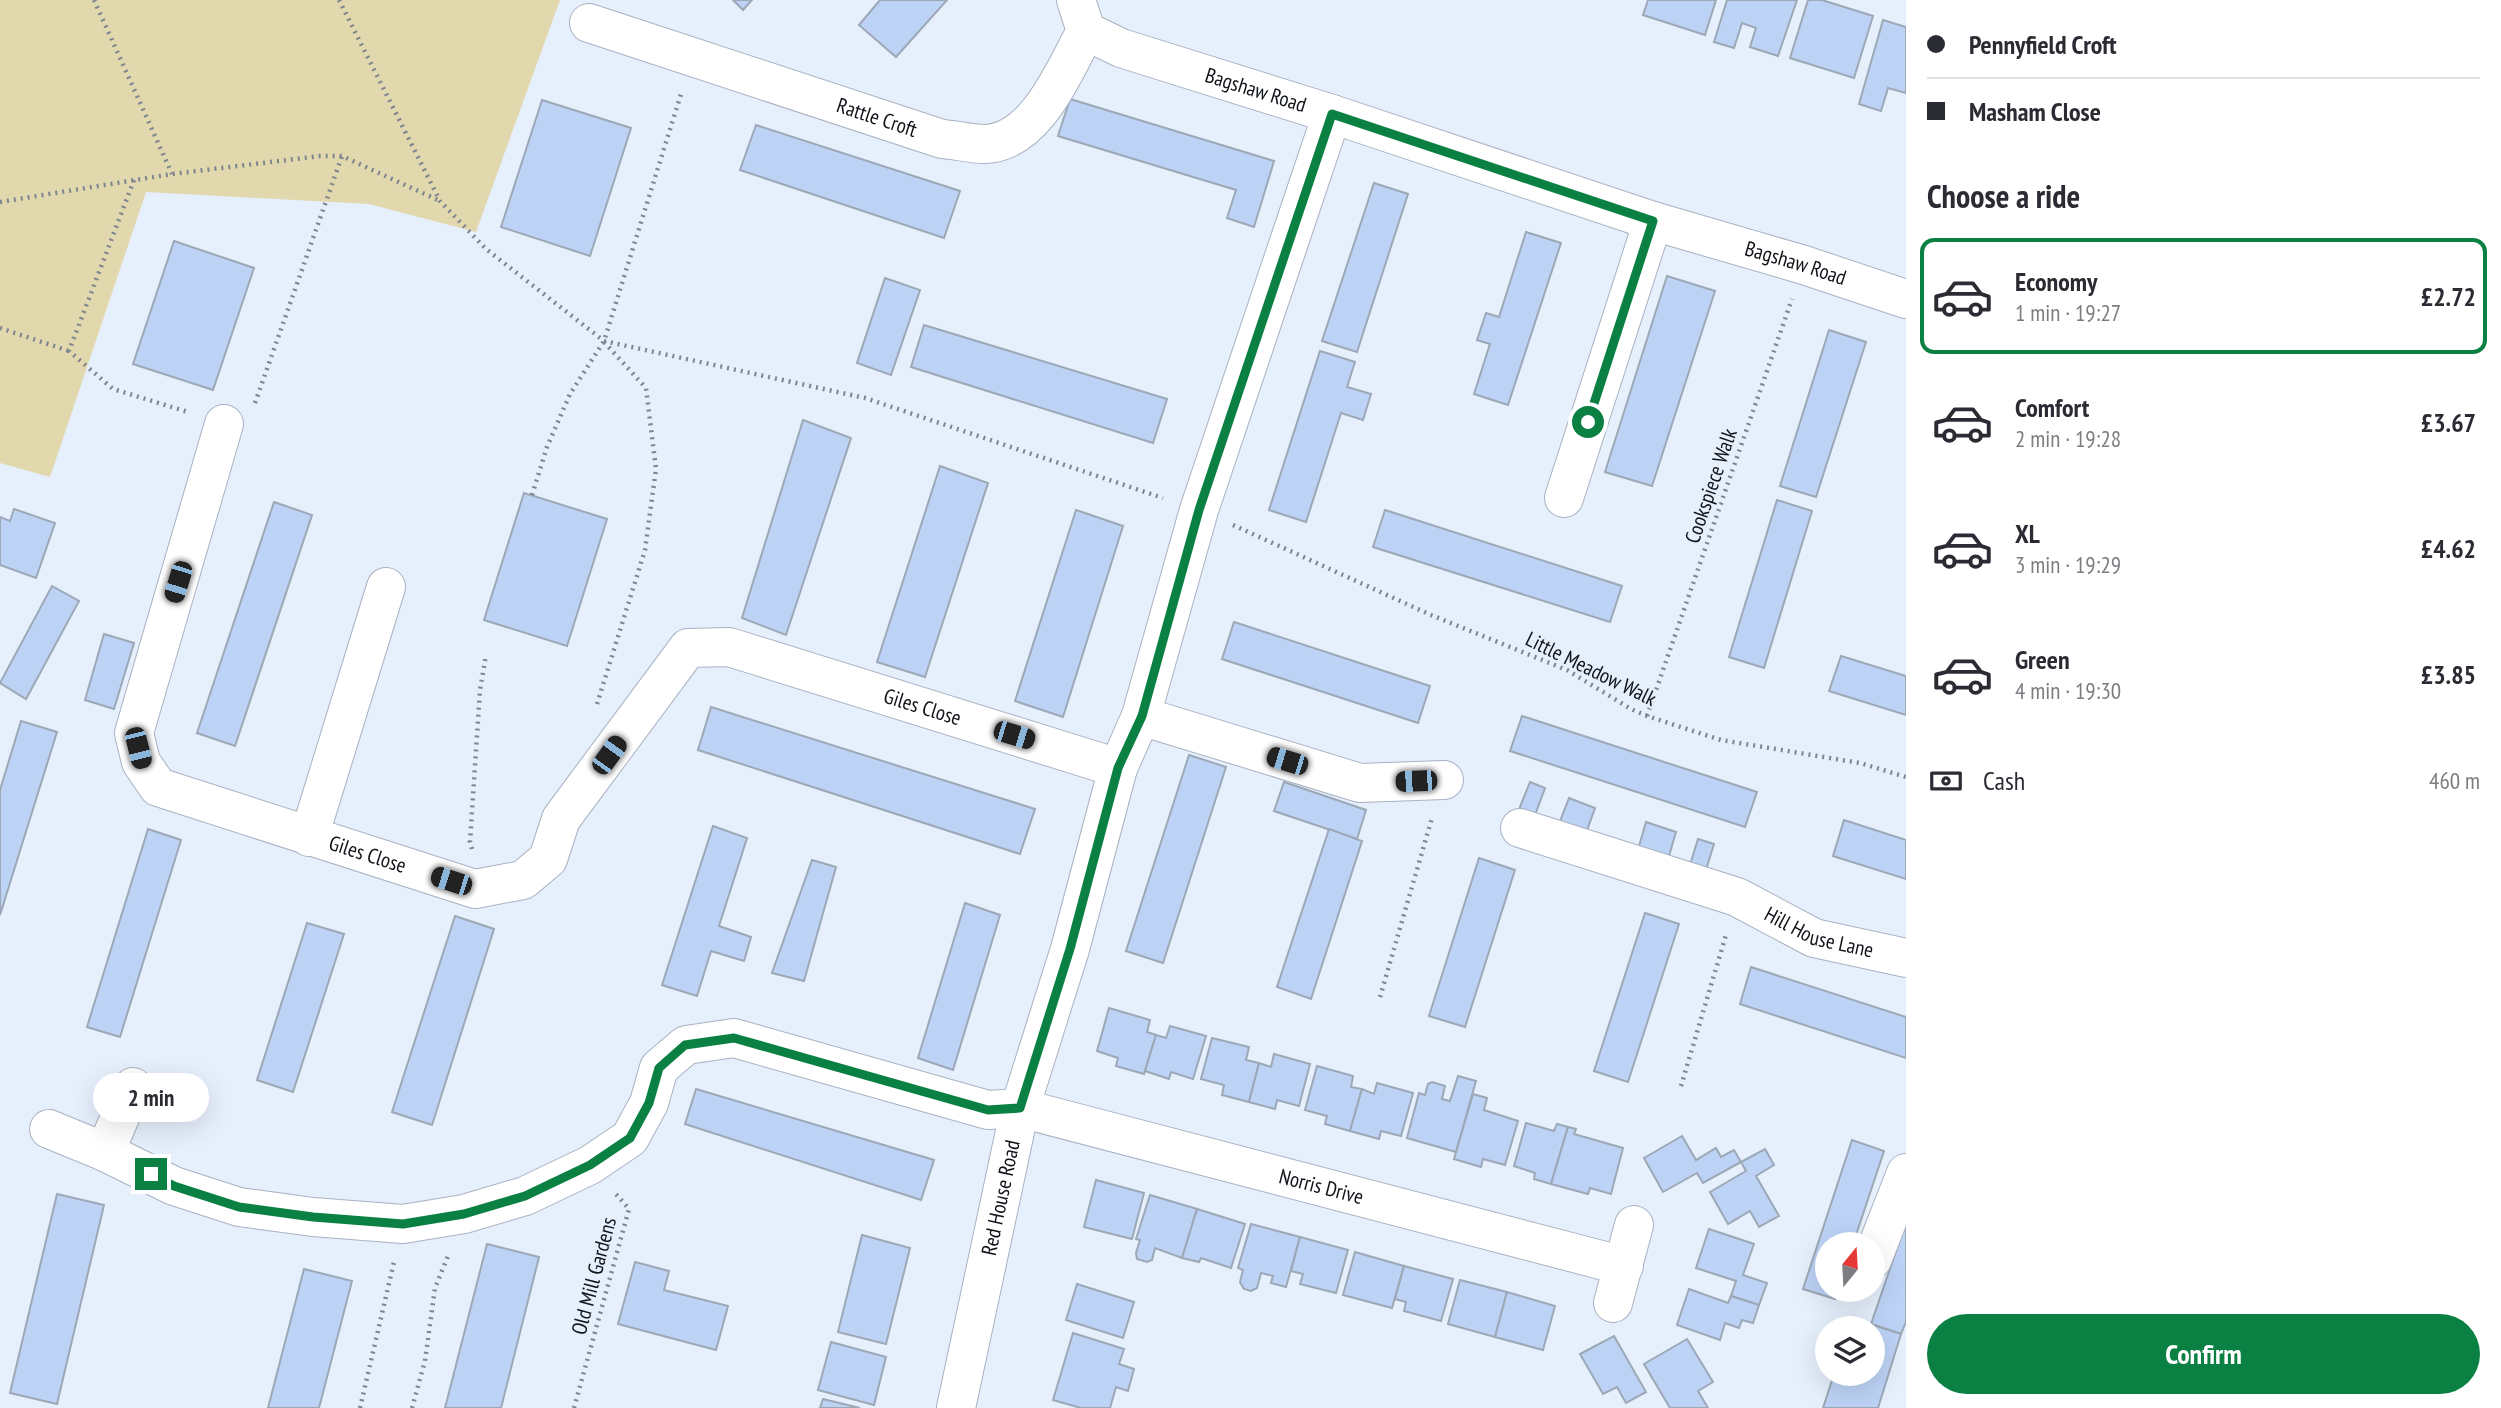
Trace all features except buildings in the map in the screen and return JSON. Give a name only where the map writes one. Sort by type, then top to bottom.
[{"type":"street","name":"Rattle Croft","points":[[589,23],[942,139],[987,144],[1013,135],[1040,114],[1081,16]]},
{"type":"street","name":"Bagshaw Road","points":[[1081,16],[1121,48],[1332,114],[1653,221],[1804,265],[1906,299]]},
{"type":"street","name":"Red House Road","points":[[956,1408],[1020,1108],[1070,949],[1118,768],[1142,716],[1199,510],[1332,114]]},
{"type":"street","points":[[1564,498],[1653,221]]},
{"type":"street","name":"Giles Close","points":[[224,424],[134,733],[141,762],[158,787],[475,889],[523,880],[548,859],[561,819],[688,648],[729,647],[1118,768]]},
{"type":"street","points":[[309,836],[386,587]]},
{"type":"street","points":[[1142,716],[1360,783],[1444,780]]},
{"type":"street","name":"Hill House Lane","points":[[1520,828],[1737,897],[1814,938],[1906,958]]},
{"type":"street","name":"Norris Drive","points":[[49,1129],[105,1152],[174,1186],[239,1207],[313,1217],[403,1224],[464,1214],[525,1196],[590,1165],[630,1138],[649,1103],[659,1068],[685,1045],[734,1038],[988,1110],[1020,1108],[1624,1266]]},
{"type":"street","points":[[105,1152],[133,1087]]},
{"type":"street","points":[[1883,1232],[1906,1173]]},
{"type":"street","points":[[1613,1303],[1634,1225]]},
{"type":"path","points":[[94,0],[172,174]]},
{"type":"path","points":[[339,0],[440,201],[485,249],[604,341],[646,388],[656,469],[645,550],[593,716]]},
{"type":"path","points":[[532,495],[547,447],[570,394],[604,341],[693,57]]},
{"type":"path","points":[[0,202],[172,174],[320,156],[342,156],[440,201]]},
{"type":"path","points":[[0,328],[69,351],[113,389],[224,424],[250,416],[342,156]]},
{"type":"path","points":[[69,351],[134,180]]},
{"type":"path","name":"Cookspiece Walk","points":[[1647,716],[1804,265]]},
{"type":"path","name":"Little Meadow Walk","points":[[604,341],[865,398],[1199,510],[1432,615],[1567,670],[1647,716],[1721,740],[1860,763],[1906,777]]},
{"type":"path","points":[[483,888],[470,842],[480,690],[486,655]]},
{"type":"path","points":[[1380,997],[1444,780]]},
{"type":"path","points":[[1681,1086],[1737,897]]},
{"type":"path","name":"Old Mill Gardens","points":[[574,1408],[629,1209],[590,1165]]},
{"type":"path","points":[[412,1408],[425,1361],[435,1288],[464,1214]]},
{"type":"path","points":[[360,1408],[403,1224]]},
{"type":"shaded area","points":[[0,0],[560,0],[476,232],[369,204],[146,192],[50,477],[0,463]]},
{"type":"route","points":[[151,1174],[174,1186],[239,1207],[313,1217],[403,1224],[464,1214],[525,1196],[590,1165],[630,1138],[649,1103],[659,1068],[685,1045],[734,1038],[988,1110],[1020,1108],[1070,949],[1118,768],[1142,716],[1199,510],[1332,114],[1653,221],[1588,422]]}]
